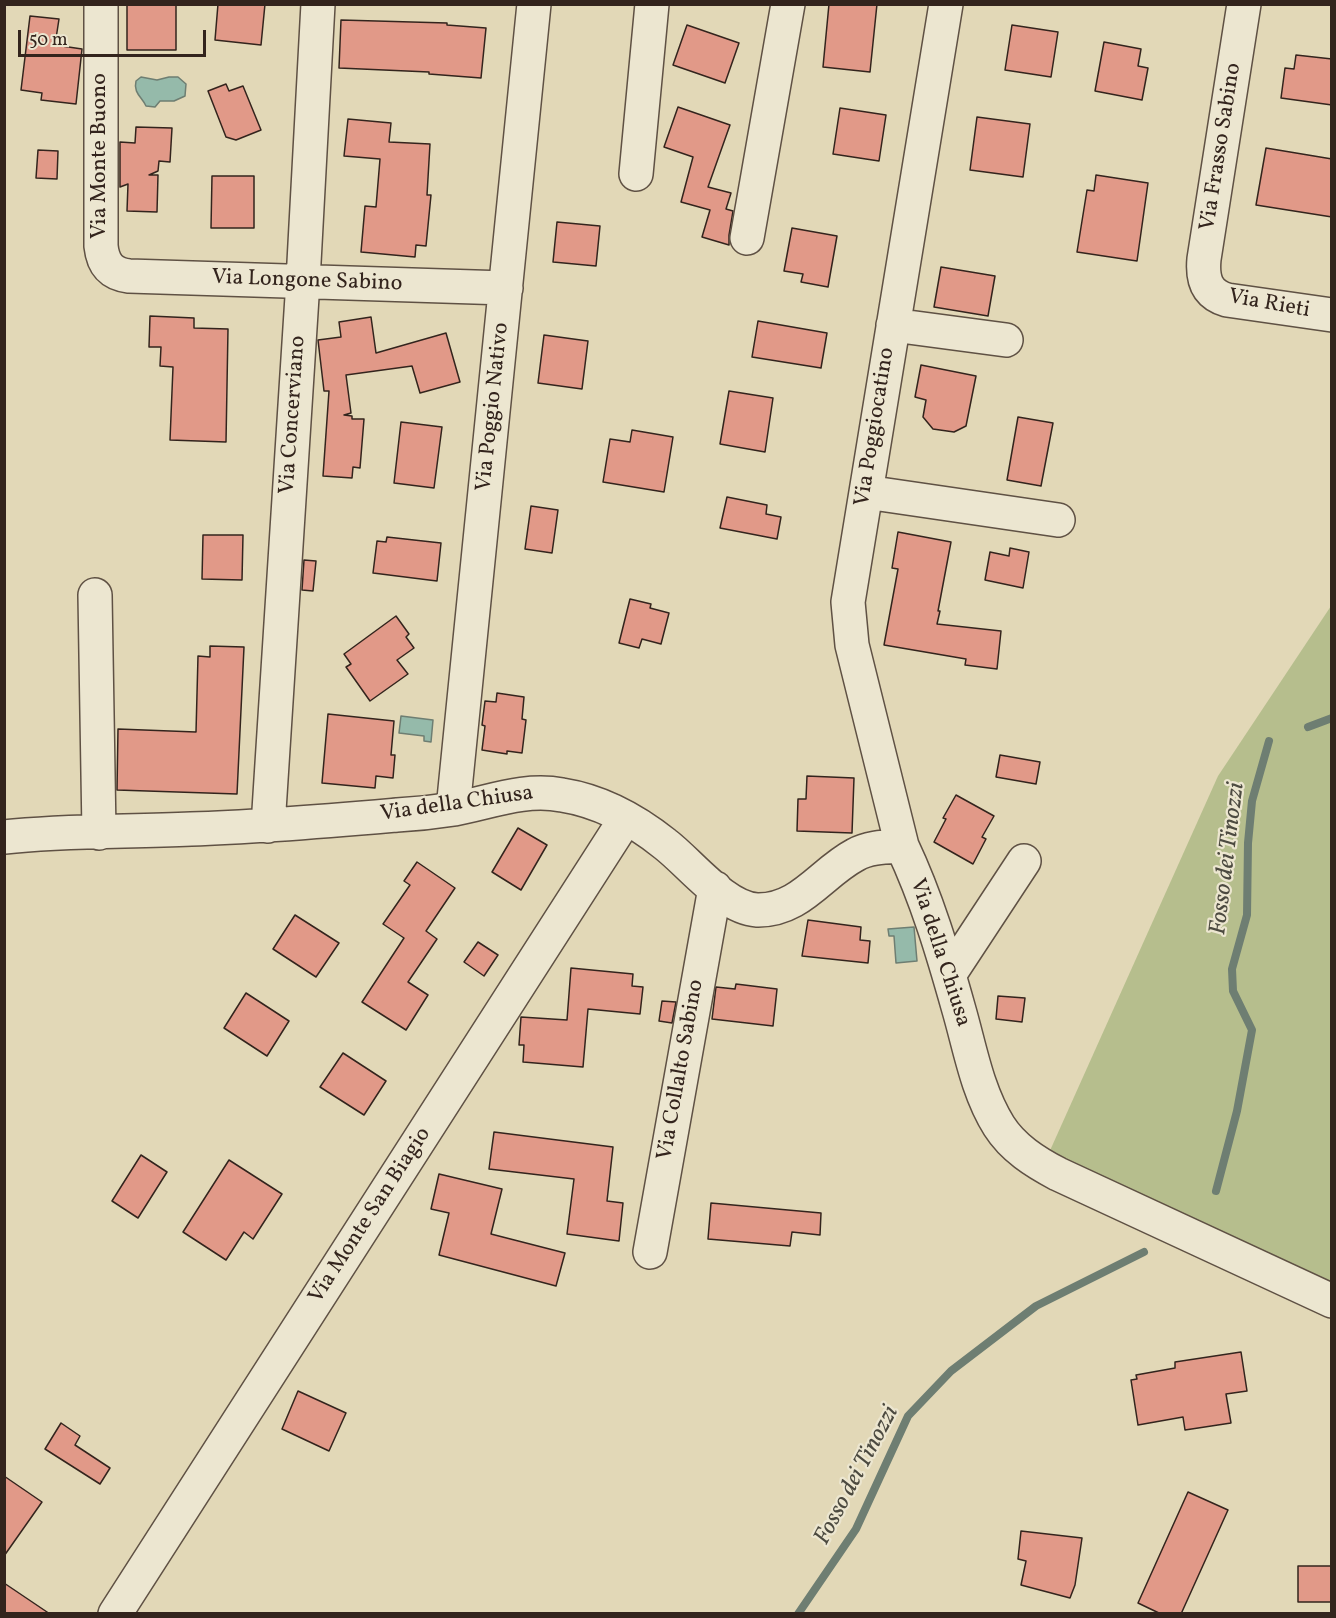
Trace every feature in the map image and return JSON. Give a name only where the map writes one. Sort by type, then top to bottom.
[{"type":"street","name":"Via Monte Buono","points":[[101,4],[101,246],[103,259],[110,270]]},
{"type":"street","name":"Via Concerviano","points":[[268,826],[303,281],[318,4]]},
{"type":"street","name":"Via Poggio Nativo","points":[[453,809],[534,4]]},
{"type":"street","points":[[636,174],[652,4]]},
{"type":"street","points":[[747,238],[788,4]]},
{"type":"street","name":"Via Poggiocatino","points":[[902,846],[854,654],[848,615],[849,591],[946,4]]},
{"type":"street","name":"Via Frasso Sabino","points":[[1208,289],[1204,275],[1204,260],[1244,4]]},
{"type":"street","name":"Via Longone Sabino","points":[[110,270],[116,274],[129,276],[506,288]]},
{"type":"street","name":"Via Rieti","points":[[1208,289],[1213,294],[1227,300],[1332,315]]},
{"type":"street","points":[[893,325],[1005,340]]},
{"type":"street","points":[[866,492],[1058,520]]},
{"type":"street","points":[[95,595],[99,833]]},
{"type":"street","name":"Via della Chiusa","points":[[4,837],[268,826],[453,809],[513,795],[543,793],[585,800],[626,818],[663,842],[728,899],[742,907],[760,910],[775,908],[791,902],[808,892],[855,855],[871,849],[902,846],[926,902],[950,975],[976,1071],[988,1104],[1006,1136],[1040,1165],[1332,1301]]},
{"type":"street","name":"Via Monte San Biagio","points":[[115,1614],[626,818]]},
{"type":"street","points":[[950,975],[1024,861]]},
{"type":"street","name":"Via Collalto Sabino","points":[[650,1252],[715,888]]},
{"type":"shaded area","points":[[141,77],[157,80],[178,77],[186,84],[185,96],[174,101],[160,101],[155,107],[146,106],[138,95],[135,85]]},
{"type":"shaded area","points":[[1331,606],[1331,1284],[1048,1155],[1218,776]]},
{"type":"shaded area","points":[[401,716],[433,720],[431,742],[424,741],[424,736],[399,733]]},
{"type":"shaded area","points":[[914,927],[917,961],[896,963],[894,936],[889,936],[888,929]]},
{"type":"building","points":[[127,4],[176,4],[176,50],[127,50]]},
{"type":"building","points":[[218,4],[265,4],[261,45],[215,40]]},
{"type":"building","points":[[829,4],[877,4],[870,72],[823,67]]},
{"type":"building","points":[[30,16],[59,19],[55,45],[82,49],[76,104],[41,100],[42,93],[21,90]]},
{"type":"building","points":[[341,20],[447,23],[447,25],[486,28],[481,78],[429,74],[429,72],[339,68]]},
{"type":"building","points":[[687,25],[739,43],[725,83],[673,65]]},
{"type":"building","points":[[1012,25],[1058,32],[1051,77],[1005,70]]},
{"type":"building","points":[[1104,42],[1141,49],[1138,66],[1148,68],[1142,100],[1095,91]]},
{"type":"building","points":[[1296,55],[1332,59],[1332,105],[1281,98],[1285,68],[1294,69]]},
{"type":"building","points":[[226,84],[229,91],[243,86],[261,130],[236,140],[226,137],[208,91]]},
{"type":"building","points":[[678,107],[730,125],[708,187],[731,193],[726,209],[733,211],[729,245],[702,237],[710,210],[681,202],[693,157],[664,147]]},
{"type":"building","points":[[840,108],[886,115],[879,161],[833,154]]},
{"type":"building","points":[[977,117],[1030,124],[1023,177],[970,170]]},
{"type":"building","points":[[348,119],[391,123],[389,142],[430,144],[427,195],[431,195],[426,246],[416,245],[415,257],[361,252],[365,206],[376,207],[380,159],[344,156]]},
{"type":"building","points":[[136,127],[172,128],[170,162],[159,161],[158,171],[149,175],[158,175],[157,212],[127,211],[128,184],[120,187],[120,142],[135,143]]},
{"type":"building","points":[[1266,148],[1332,159],[1332,217],[1256,205]]},
{"type":"building","points":[[38,150],[58,151],[57,179],[36,178]]},
{"type":"building","points":[[1096,175],[1148,183],[1137,261],[1077,252],[1087,190],[1094,191]]},
{"type":"building","points":[[212,176],[254,176],[254,228],[211,228]]},
{"type":"building","points":[[557,222],[600,226],[596,266],[553,262]]},
{"type":"building","points":[[792,228],[837,236],[828,287],[801,282],[803,274],[784,271]]},
{"type":"building","points":[[941,267],[995,276],[988,316],[934,307]]},
{"type":"building","points":[[150,316],[194,318],[194,328],[228,329],[226,442],[170,440],[173,367],[160,366],[161,347],[149,347]]},
{"type":"building","points":[[371,317],[376,353],[446,333],[460,382],[420,393],[412,366],[346,375],[351,413],[344,415],[352,416],[352,419],[364,419],[360,468],[353,467],[352,478],[323,476],[329,391],[324,391],[318,340],[341,337],[339,322]]},
{"type":"building","points":[[758,321],[827,333],[821,368],[752,357]]},
{"type":"building","points":[[544,335],[588,341],[582,389],[538,383]]},
{"type":"building","points":[[921,365],[976,376],[966,426],[954,432],[933,429],[923,417],[926,400],[915,397]]},
{"type":"building","points":[[729,391],[773,398],[765,452],[720,444]]},
{"type":"building","points":[[1018,417],[1053,423],[1041,486],[1007,480]]},
{"type":"building","points":[[401,422],[442,427],[434,488],[394,483]]},
{"type":"building","points":[[632,430],[673,437],[664,492],[603,482],[610,439],[630,442]]},
{"type":"building","points":[[727,497],[767,505],[766,514],[781,517],[777,539],[720,528]]},
{"type":"building","points":[[531,506],[558,510],[552,553],[525,549]]},
{"type":"building","points":[[898,532],[951,542],[937,624],[1001,631],[997,669],[965,665],[966,659],[884,645],[898,569],[892,568]]},
{"type":"building","points":[[203,535],[243,535],[242,580],[202,579]]},
{"type":"building","points":[[387,537],[441,543],[437,581],[373,573],[377,541],[386,542]]},
{"type":"building","points":[[1010,548],[1029,552],[1023,588],[985,580],[990,552],[1009,556]]},
{"type":"building","points":[[304,560],[316,561],[313,591],[302,590]]},
{"type":"building","points":[[630,599],[651,604],[650,608],[669,613],[661,644],[642,639],[639,648],[619,643]]},
{"type":"building","points":[[396,616],[409,634],[406,637],[414,648],[397,660],[408,674],[370,701],[346,667],[351,664],[344,654]]},
{"type":"building","points":[[210,646],[244,647],[237,794],[117,790],[118,729],[196,732],[198,656],[210,657]]},
{"type":"building","points":[[497,693],[524,697],[522,719],[526,720],[522,753],[507,751],[507,754],[482,750],[485,701],[496,702]]},
{"type":"building","points":[[328,714],[394,721],[391,755],[395,755],[393,778],[376,776],[375,788],[322,783]]},
{"type":"building","points":[[1000,755],[1040,762],[1036,784],[996,777]]},
{"type":"building","points":[[807,776],[854,778],[852,833],[797,831],[798,799],[806,799]]},
{"type":"building","points":[[956,795],[994,816],[982,837],[986,839],[973,864],[934,842],[946,819],[943,818]]},
{"type":"building","points":[[518,828],[547,845],[521,890],[492,872]]},
{"type":"building","points":[[417,862],[455,888],[426,931],[437,939],[408,982],[428,995],[406,1030],[362,1002],[404,938],[383,924],[410,885],[404,881]]},
{"type":"building","points":[[295,915],[339,943],[316,977],[273,949]]},
{"type":"building","points":[[808,920],[861,927],[860,940],[870,941],[868,963],[802,956]]},
{"type":"building","points":[[478,942],[498,955],[484,976],[464,962]]},
{"type":"building","points":[[571,968],[633,974],[632,986],[643,987],[640,1014],[588,1009],[583,1067],[523,1062],[524,1045],[519,1045],[521,1017],[567,1020]]},
{"type":"building","points":[[736,984],[777,989],[773,1026],[712,1019],[716,987],[735,989]]},
{"type":"building","points":[[246,993],[289,1021],[267,1056],[224,1028]]},
{"type":"building","points":[[998,996],[1025,998],[1022,1022],[996,1019]]},
{"type":"building","points":[[662,1001],[676,1002],[672,1023],[659,1021]]},
{"type":"building","points":[[343,1053],[386,1081],[364,1115],[320,1087]]},
{"type":"building","points":[[494,1132],[613,1147],[607,1201],[623,1203],[619,1241],[567,1234],[574,1179],[489,1169]]},
{"type":"building","points":[[141,1155],[167,1172],[138,1218],[112,1201]]},
{"type":"building","points":[[229,1160],[282,1194],[253,1239],[244,1232],[226,1260],[183,1232]]},
{"type":"building","points":[[439,1174],[502,1189],[491,1234],[565,1253],[556,1286],[439,1255],[449,1213],[431,1209]]},
{"type":"building","points":[[711,1203],[821,1213],[820,1235],[792,1232],[790,1246],[708,1239]]},
{"type":"building","points":[[1241,1352],[1247,1391],[1226,1394],[1231,1423],[1185,1430],[1183,1417],[1138,1425],[1131,1380],[1137,1379],[1136,1375],[1175,1368],[1175,1362]]},
{"type":"building","points":[[298,1391],[346,1413],[329,1451],[282,1429]]},
{"type":"building","points":[[61,1423],[80,1436],[75,1445],[110,1468],[100,1484],[45,1449]]},
{"type":"building","points":[[4,1476],[42,1502],[4,1556]]},
{"type":"building","points":[[1188,1492],[1228,1510],[1181,1614],[1161,1614],[1138,1603]]},
{"type":"building","points":[[1021,1531],[1082,1538],[1075,1585],[1070,1598],[1021,1585],[1026,1561],[1018,1559]]},
{"type":"building","points":[[1298,1566],[1332,1566],[1332,1602],[1298,1602]]},
{"type":"building","points":[[4,1583],[50,1614],[4,1614]]},
{"type":"waterway","name":"Fosso dei Tinozzi","points":[[1308,727],[1332,718]]},
{"type":"waterway","name":"Fosso dei Tinozzi","points":[[1216,1191],[1237,1111],[1252,1030],[1233,991],[1232,969],[1247,915],[1248,843],[1252,801],[1269,741]]},
{"type":"waterway","name":"Fosso dei Tinozzi","points":[[798,1614],[856,1529],[908,1416],[951,1371],[1036,1306],[1144,1252]]}]
